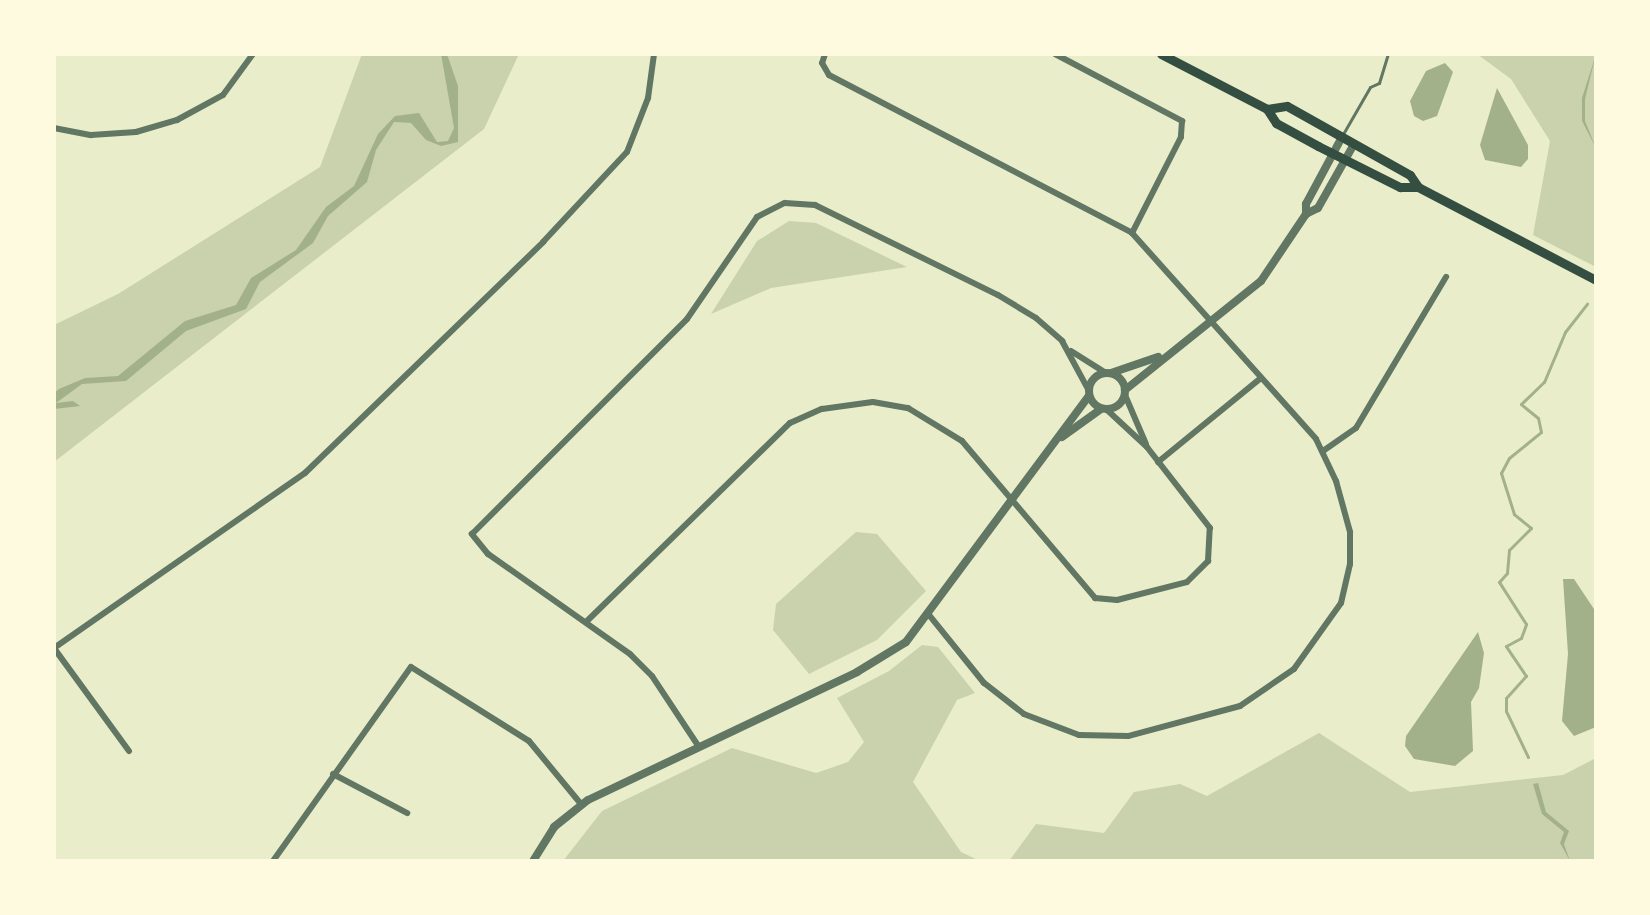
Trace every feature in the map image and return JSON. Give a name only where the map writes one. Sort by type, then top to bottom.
[{"type":"main road","points":[[1161,54],[1267,110],[1276,123],[1334,154],[1400,187],[1418,187],[1596,280]]},
{"type":"main road","points":[[1267,110],[1287,106],[1410,174],[1418,187]]},
{"type":"street","points":[[54,128],[91,135],[136,132],[177,120],[223,95],[253,54]]},
{"type":"street","points":[[129,752],[54,648],[305,473],[543,242],[627,152],[646,105],[654,54]]},
{"type":"street","points":[[825,54],[822,63],[829,75],[1132,232],[1323,451],[1350,532],[1344,594],[1303,660],[1240,706],[1118,737],[1057,729],[991,691],[930,616]]},
{"type":"street","points":[[1055,54],[1182,121],[1181,137],[1132,232]]},
{"type":"street","points":[[1056,442],[1104,410],[1162,356],[1211,323],[1261,281],[1306,214],[1342,137]]},
{"type":"street","points":[[1306,214],[1318,208],[1354,144]]},
{"type":"street","points":[[699,747],[643,666],[586,622],[488,554],[475,542],[473,530],[687,319],[765,210],[795,201],[815,205],[1015,304],[1070,351],[1108,373],[1125,392],[1147,447]]},
{"type":"street","points":[[1323,451],[1356,428],[1446,277]]},
{"type":"street","points":[[586,622],[785,428],[815,411],[873,402],[909,408],[962,441],[1013,504],[1095,598],[1116,600],[1180,585],[1203,569],[1211,537],[1205,518],[1147,447],[1104,410],[1088,392],[1070,351]]},
{"type":"street","points":[[532,861],[548,834],[581,804],[878,661],[930,616],[1056,442],[1096,376],[1162,356]]},
{"type":"street","points":[[1158,462],[1261,378]]},
{"type":"street","points":[[273,861],[405,670],[417,667],[529,741],[581,804]]},
{"type":"street","points":[[333,774],[407,813]]},
{"type":"lane","points":[[1342,137],[1370,87],[1379,83],[1388,54]]},
{"type":"shaded area","points":[[362,54],[519,54],[484,129],[54,462],[54,325],[118,294],[320,167]]},
{"type":"shaded area","points":[[441,54],[447,54],[458,86],[458,142],[441,146],[426,140],[411,123],[394,122],[376,150],[367,182],[328,216],[313,243],[260,282],[246,309],[186,331],[126,381],[82,384],[56,403],[73,401],[80,406],[54,409],[54,393],[59,389],[85,378],[118,376],[185,321],[236,305],[251,278],[296,250],[326,207],[354,186],[378,134],[395,116],[419,113],[437,142],[448,141],[454,128]]},
{"type":"shaded area","points":[[1477,54],[1596,54],[1596,267],[1533,235],[1550,141],[1511,79]]},
{"type":"shaded area","points":[[1596,54],[1585,99],[1585,121],[1596,148],[1582,121],[1582,98]]},
{"type":"shaded area","points":[[1445,63],[1453,72],[1437,116],[1423,121],[1414,116],[1410,101],[1426,71]]},
{"type":"shaded area","points":[[1497,88],[1528,145],[1528,159],[1521,167],[1485,160],[1480,145]]},
{"type":"shaded area","points":[[789,221],[816,223],[907,267],[771,288],[711,314],[757,241]]},
{"type":"shaded area","points":[[856,532],[877,534],[926,591],[877,640],[809,674],[773,630],[776,604]]},
{"type":"shaded area","points":[[1563,579],[1574,579],[1596,612],[1596,727],[1574,736],[1562,721],[1568,654]]},
{"type":"shaded area","points":[[1478,632],[1484,653],[1479,688],[1471,702],[1473,751],[1455,766],[1414,759],[1405,746],[1406,736]]},
{"type":"shaded area","points":[[922,645],[938,647],[975,693],[957,700],[913,782],[961,852],[980,861],[563,861],[602,811],[732,748],[816,773],[848,762],[864,742],[837,698],[889,671]]},
{"type":"shaded area","points":[[1319,733],[1410,792],[1563,775],[1596,758],[1596,861],[1009,861],[1036,824],[1104,833],[1134,792],[1180,784],[1207,796]]},
{"type":"shaded area","points":[[1538,783],[1546,812],[1569,831],[1564,844],[1570,861],[1560,843],[1564,832],[1542,814],[1533,784]]},
{"type":"waterway","points":[[1528,757],[1506,711],[1506,698],[1526,676],[1506,646],[1521,638],[1526,624],[1499,582],[1507,573],[1509,550],[1531,528],[1514,514],[1501,473],[1509,458],[1541,432],[1538,418],[1521,404],[1544,382],[1565,332],[1587,304]]}]
